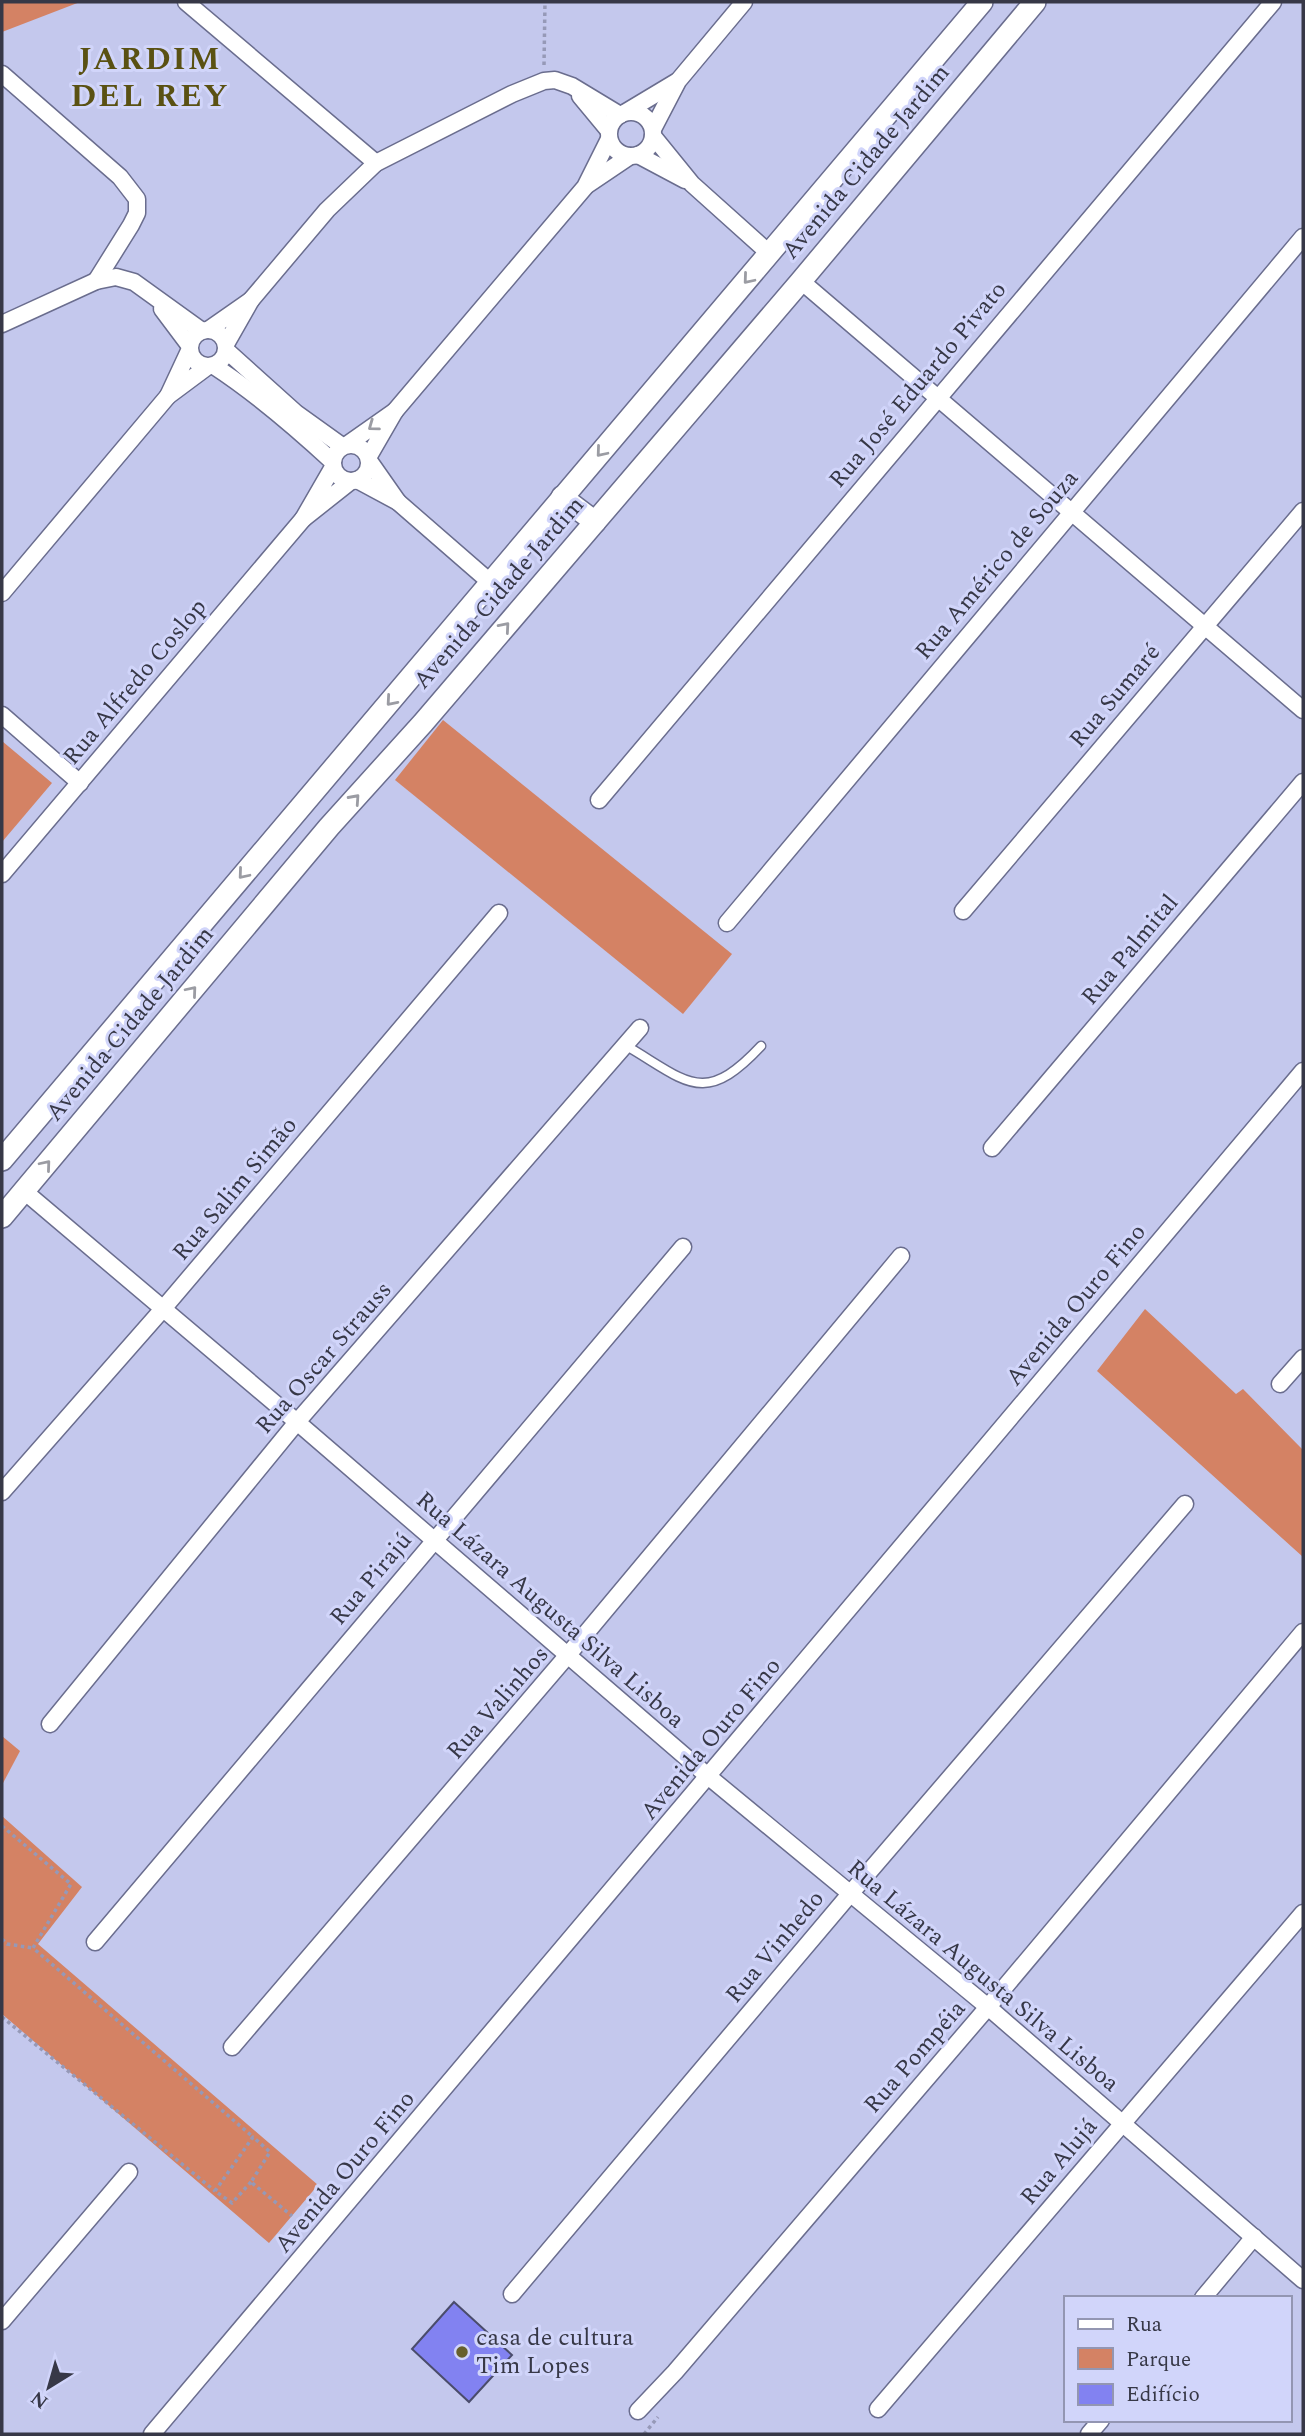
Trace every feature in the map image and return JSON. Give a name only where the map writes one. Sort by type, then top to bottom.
[{"type":"main road","name":"Avenida Cidade Jardim","points":[[2,1160],[982,2]]},
{"type":"main road","name":"Avenida Cidade Jardim","points":[[2,1217],[329,827],[423,723],[1035,2]]},
{"type":"main road","points":[[562,497],[595,522]]},
{"type":"main road","points":[[301,806],[329,827]]},
{"type":"street","points":[[186,2],[376,163]]},
{"type":"street","points":[[585,187],[648,148],[678,80],[744,2]]},
{"type":"street","name":"Rua José Eduardo Pivato","points":[[599,800],[1272,2]]},
{"type":"street","points":[[2,74],[120,177],[137,199],[138,213],[96,281]]},
{"type":"street","points":[[167,396],[222,360],[251,300],[327,210],[376,163],[512,94],[544,81],[555,79],[623,114],[640,114],[646,117],[653,133],[692,184],[770,254]]},
{"type":"street","points":[[354,481],[367,473],[369,459],[396,411],[585,187],[611,125],[623,114],[678,80]]},
{"type":"street","points":[[572,86],[609,135],[617,151],[634,155],[692,184]]},
{"type":"street","name":"Rua Américo de Souza","points":[[727,923],[1303,237]]},
{"type":"street","points":[[3,321],[96,281],[116,277],[134,282],[205,330],[219,334],[251,383],[293,418],[333,464],[340,477],[398,502]]},
{"type":"street","points":[[800,281],[1303,710]]},
{"type":"street","points":[[154,298],[189,348],[196,363],[211,366],[251,383]]},
{"type":"street","points":[[2,593],[167,396],[194,336],[251,300]]},
{"type":"street","points":[[333,464],[335,453],[396,411]]},
{"type":"street","points":[[293,418],[345,445],[361,447],[398,502],[490,582]]},
{"type":"street","name":"Rua Alfredo Coslop","points":[[2,874],[303,519],[333,464]]},
{"type":"street","name":"Rua Alfredo Coslop","points":[[303,519],[354,481]]},
{"type":"street","name":"Rua Sumaré","points":[[963,911],[1303,511]]},
{"type":"street","points":[[2,715],[80,783]]},
{"type":"street","name":"Rua Palmital","points":[[992,1148],[1303,782]]},
{"type":"street","name":"Rua Salim Simão","points":[[2,1492],[162,1310],[499,913]]},
{"type":"street","name":"Rua Oscar Strauss","points":[[50,1724],[297,1422],[640,1028]]},
{"type":"street","name":"Avenida Ouro Fino","points":[[152,2434],[1303,1071]]},
{"type":"street","name":"Rua Lázara Augusta Silva Lisboa","points":[[24,1191],[297,1422],[567,1657],[988,2007],[1303,2280]]},
{"type":"street","name":"Rua Pirajú","points":[[95,1942],[683,1247]]},
{"type":"street","name":"Rua Valinhos","points":[[232,2047],[567,1657],[901,1256]]},
{"type":"street","points":[[1280,1384],[1303,1358]]},
{"type":"street","name":"Rua Vinhedo","points":[[512,2294],[850,1894],[1185,1504]]},
{"type":"street","name":"Rua Pompéia","points":[[638,2411],[675,2372],[988,2007],[1303,1632]]},
{"type":"street","name":"Rua Alujá","points":[[878,2409],[1303,1913]]},
{"type":"street","points":[[2,2321],[129,2172]]},
{"type":"street","points":[[1205,2296],[1254,2238]]},
{"type":"lane","points":[[625,1045],[685,1081],[709,1084],[741,1068],[761,1046]]},
{"type":"path","points":[[544,81],[545,2]]},
{"type":"path","points":[[2,1826],[71,1884],[33,1948]]},
{"type":"path","points":[[2,1939],[7,1944],[33,1948],[270,2152],[251,2182],[232,2203],[215,2192],[2,2017]]},
{"type":"path","points":[[215,2192],[253,2137]]},
{"type":"path","points":[[251,2182],[292,2216]]},
{"type":"green space","points":[[2,2],[80,2],[2,32]]},
{"type":"green space","points":[[443,720],[732,954],[683,1014],[395,780]]},
{"type":"green space","points":[[2,741],[52,783],[2,842]]},
{"type":"green space","points":[[1145,1309],[1236,1394],[1243,1389],[1303,1450],[1303,1557],[1097,1371]]},
{"type":"green space","points":[[2,1736],[20,1751],[2,1785]]},
{"type":"green space","points":[[2,1816],[82,1887],[38,1944],[318,2185],[269,2243],[2,2014]]},
{"type":"building","name":"casa de cultura Tim Lopes","points":[[454,2302],[512,2355],[469,2402],[412,2349]]},
{"type":"place","name":"casa de cultura Tim Lopes","points":[[462,2352]]},
{"type":"district","name":"JARDIM DEL REY","points":[[150,78]]}]
